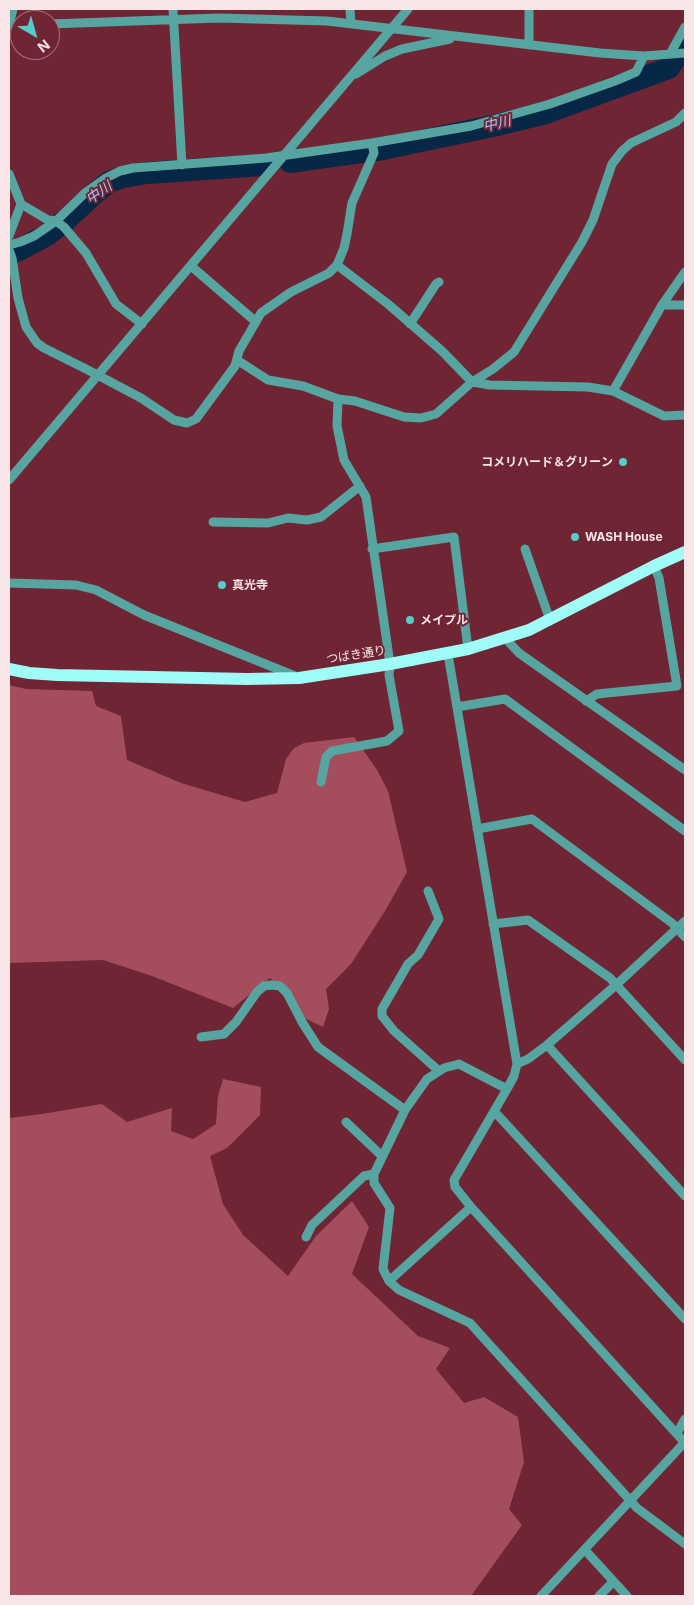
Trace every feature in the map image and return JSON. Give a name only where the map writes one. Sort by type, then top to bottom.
[{"type":"main road","name":"つばき通り","points":[[9,669],[28,673],[57,675],[246,679],[299,678],[448,654],[529,630],[685,552]]},
{"type":"street","points":[[9,25],[13,9]]},
{"type":"street","points":[[173,9],[182,165]]},
{"type":"street","points":[[350,9],[351,23]]},
{"type":"street","points":[[9,480],[408,9]]},
{"type":"street","points":[[529,9],[529,45]]},
{"type":"street","points":[[60,24],[219,18],[327,21],[392,27],[529,45],[644,56],[677,54],[685,27]]},
{"type":"street","points":[[349,79],[385,56],[402,48],[460,37]]},
{"type":"street","points":[[9,245],[34,236],[56,221],[85,193],[106,178],[120,171],[133,168],[373,148],[471,126],[550,104],[636,72],[644,56]]},
{"type":"street","points":[[237,360],[268,380],[303,386],[338,399],[355,401],[404,416],[421,418],[436,414],[472,382],[493,369],[514,352],[582,242],[593,220],[612,164],[622,151],[631,143],[676,122],[685,113]]},
{"type":"street","points":[[9,250],[18,298],[29,332],[44,348],[141,398],[174,420],[187,423],[196,420],[209,399],[222,385],[235,366],[239,352],[261,313],[291,292],[329,273],[337,265],[344,248],[352,203],[373,148]]},
{"type":"street","points":[[9,174],[21,204],[48,220],[56,221],[64,228],[86,253],[116,304],[142,324]]},
{"type":"street","points":[[9,236],[21,204]]},
{"type":"street","points":[[337,265],[388,304],[442,351],[472,382],[490,385],[588,386],[613,391],[664,416],[685,415]]},
{"type":"street","points":[[191,266],[255,321]]},
{"type":"street","points":[[613,391],[662,305],[685,272]]},
{"type":"street","points":[[410,324],[439,282]]},
{"type":"street","points":[[662,305],[685,305]]},
{"type":"street","points":[[321,782],[326,757],[332,752],[387,741],[399,731],[389,675],[390,664],[366,497],[344,460],[337,426],[338,399]]},
{"type":"street","points":[[213,522],[268,523],[288,518],[307,520],[321,516],[360,486]]},
{"type":"street","points":[[372,549],[454,537],[468,649]]},
{"type":"street","points":[[524,549],[550,620]]},
{"type":"street","points":[[586,701],[596,694],[677,686],[659,578],[654,566]]},
{"type":"street","points":[[9,583],[76,585],[96,590],[144,614],[299,678]]},
{"type":"street","points":[[505,638],[519,653],[685,770]]},
{"type":"street","points":[[448,654],[517,1064],[514,1076],[507,1089],[454,1180],[455,1187],[470,1207],[685,1443],[540,1596]]},
{"type":"street","points":[[457,707],[505,699],[685,831]]},
{"type":"street","points":[[476,829],[532,819],[672,923],[685,937]]},
{"type":"street","points":[[428,890],[439,919],[418,955],[408,964],[382,1009],[382,1016],[394,1031],[440,1071]]},
{"type":"street","points":[[493,924],[528,920],[610,978],[685,1060]]},
{"type":"street","points":[[517,1064],[528,1059],[547,1045],[685,921]]},
{"type":"street","points":[[202,1037],[224,1034],[236,1022],[257,992],[264,986],[280,986],[287,993],[318,1047],[405,1110]]},
{"type":"street","points":[[547,1045],[685,1196]]},
{"type":"street","points":[[507,1089],[459,1064],[440,1071],[427,1079],[405,1110],[374,1174],[374,1183],[390,1208],[383,1269],[389,1281],[399,1290],[470,1323],[637,1508],[685,1544]]},
{"type":"street","points":[[494,1111],[685,1319]]},
{"type":"street","points":[[346,1122],[382,1156]]},
{"type":"street","points":[[306,1237],[312,1225],[364,1176],[374,1174]]},
{"type":"street","points":[[389,1281],[470,1207]]},
{"type":"street","points":[[677,1432],[685,1419]]},
{"type":"street","points":[[584,1550],[626,1596]]},
{"type":"street","points":[[599,1596],[613,1582]]},
{"type":"shaded area","points":[[9,685],[26,689],[92,691],[96,706],[121,716],[127,760],[181,783],[245,802],[277,793],[286,759],[294,748],[304,743],[354,737],[377,770],[388,791],[407,872],[351,964],[326,989],[329,1009],[323,1027],[302,1017],[288,993],[270,978],[233,1008],[152,976],[103,960],[9,963]]},
{"type":"shaded area","points":[[223,1079],[261,1087],[260,1115],[227,1148],[210,1156],[223,1204],[243,1235],[288,1276],[316,1236],[352,1201],[369,1227],[352,1274],[418,1336],[450,1348],[436,1369],[464,1403],[484,1397],[518,1417],[524,1462],[509,1509],[522,1525],[471,1596],[9,1596],[9,1118],[102,1104],[127,1122],[172,1108],[171,1131],[193,1139],[216,1124],[218,1096]]},
{"type":"waterway","name":"中川","points":[[290,162],[383,149],[546,113],[669,68],[685,44]]},
{"type":"waterway","name":"中川","points":[[9,254],[47,235],[109,182],[123,177],[147,173],[263,165]]},
{"type":"place","name":"コメリハード＆グリーン","points":[[623,462]]},
{"type":"place","name":"WASH House","points":[[575,537]]},
{"type":"place","name":"真光寺","points":[[222,585]]},
{"type":"place","name":"メイプル","points":[[410,620]]}]
